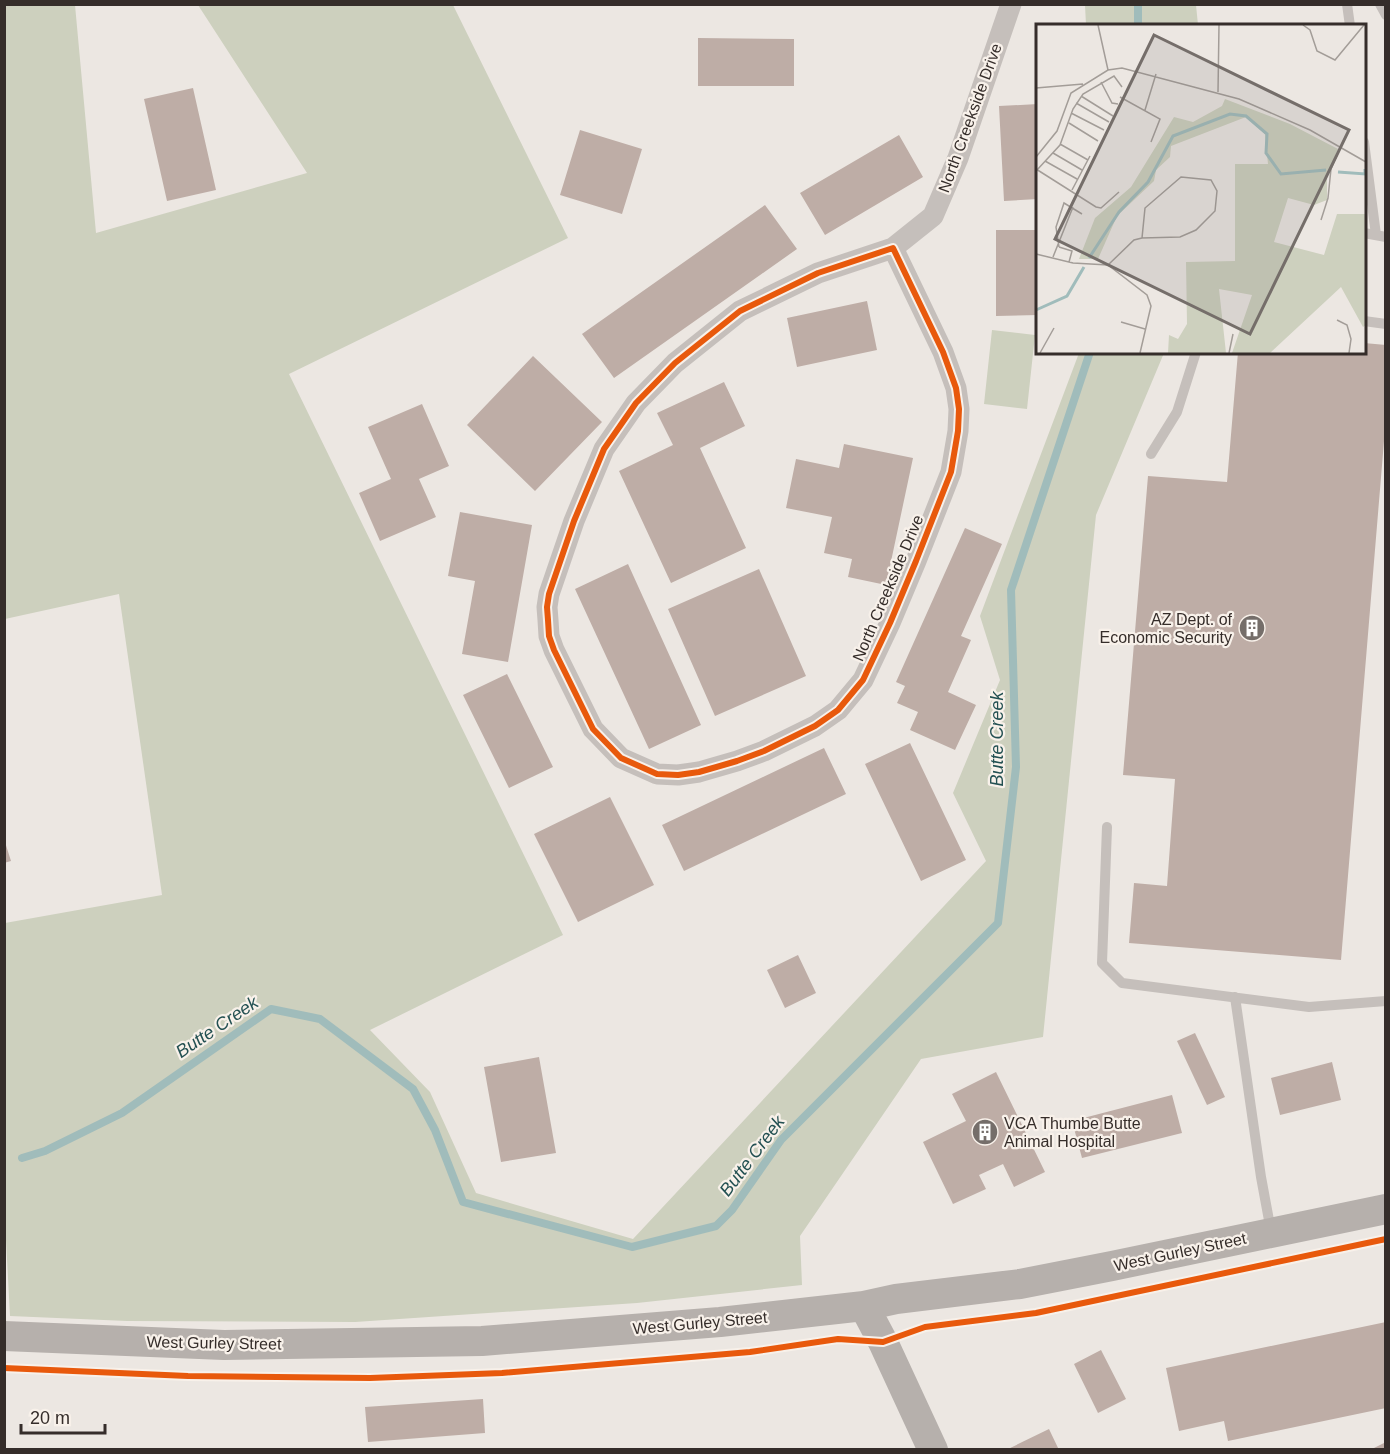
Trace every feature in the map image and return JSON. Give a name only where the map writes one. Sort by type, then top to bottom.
[{"type":"main road","name":"West Gurley Street","points":[[4,1336],[224,1345],[482,1341],[720,1322],[864,1306],[896,1299],[1020,1284],[1386,1209]]},
{"type":"main road","points":[[864,1306],[933,1449]]},
{"type":"street","name":"North Creekside Drive","points":[[893,248],[943,352],[953,379],[956,388],[958,430],[951,472],[891,623],[863,680],[838,710],[815,726],[764,751],[737,761],[699,772],[678,775],[657,774],[621,758],[593,729],[554,650],[549,636],[548,620],[549,594],[574,521],[604,449],[636,403],[675,363],[740,311],[818,273],[893,248],[933,216],[958,159],[1011,4]]},
{"type":"lane","points":[[1347,4],[1350,24]]},
{"type":"lane","points":[[1380,4],[1386,15]]},
{"type":"lane","points":[[1366,148],[1381,236],[1366,233]]},
{"type":"lane","points":[[1366,321],[1386,324]]},
{"type":"lane","points":[[1151,454],[1177,412],[1195,354]]},
{"type":"lane","points":[[1107,827],[1102,963],[1122,983],[1309,1007],[1386,1001]]},
{"type":"lane","points":[[1235,997],[1261,1178],[1272,1232]]},
{"type":"green space","points":[[5,5],[75,5],[96,233],[307,173],[198,5],[453,5],[568,238],[289,374],[563,935],[370,1030],[430,1092],[476,1193],[633,1239],[986,861],[953,793],[1000,680],[980,616],[1079,354],[1164,354],[1096,515],[1043,1037],[921,1059],[800,1236],[802,1285],[637,1303],[355,1322],[127,1321],[10,1316],[4,1202],[5,923],[162,895],[119,594],[5,619]]},
{"type":"green space","points":[[1085,5],[1196,5],[1198,24],[1086,24]]},
{"type":"green space","points":[[992,330],[1035,335],[1027,409],[984,404]]},
{"type":"building","points":[[698,38],[794,39],[794,86],[698,86]]},
{"type":"building","points":[[193,88],[216,190],[167,201],[144,99]]},
{"type":"building","points":[[1036,104],[1036,199],[1004,201],[999,106]]},
{"type":"building","points":[[580,130],[642,149],[622,214],[560,195]]},
{"type":"building","points":[[899,135],[923,177],[825,235],[800,193]]},
{"type":"building","points":[[765,205],[797,249],[614,378],[582,334]]},
{"type":"building","points":[[996,230],[1036,230],[1036,315],[996,316]]},
{"type":"building","points":[[867,301],[877,350],[797,367],[787,318]]},
{"type":"building","name":"AZ Dept. of Economic Security","points":[[1366,343],[1386,345],[1386,417],[1341,960],[1129,943],[1134,883],[1167,886],[1175,779],[1123,775],[1148,476],[1227,482],[1238,354],[1366,354]]},
{"type":"building","points":[[533,356],[602,422],[535,491],[467,425]]},
{"type":"building","points":[[724,382],[745,426],[700,448],[746,548],[671,583],[619,471],[673,445],[657,413]]},
{"type":"building","points":[[422,404],[449,466],[419,479],[436,517],[380,541],[359,493],[391,479],[368,427]]},
{"type":"building","points":[[844,444],[913,458],[886,585],[848,577],[852,559],[824,553],[832,517],[786,508],[796,459],[839,468]]},
{"type":"building","points":[[460,512],[532,525],[508,662],[462,654],[475,581],[448,576]]},
{"type":"building","points":[[965,528],[1002,544],[961,636],[971,640],[948,692],[976,705],[955,750],[910,730],[918,712],[897,703],[905,686],[896,682]]},
{"type":"building","points":[[628,564],[701,725],[649,749],[575,589]]},
{"type":"building","points":[[759,569],[806,676],[715,716],[668,609]]},
{"type":"building","points":[[507,674],[553,767],[509,788],[463,695]]},
{"type":"building","points":[[910,743],[966,860],[921,881],[865,764]]},
{"type":"building","points":[[824,748],[846,794],[684,871],[662,825]]},
{"type":"building","points":[[610,797],[654,885],[578,922],[534,834]]},
{"type":"building","points":[[4,839],[11,861],[4,863]]},
{"type":"building","points":[[798,955],[816,993],[785,1008],[767,970]]},
{"type":"building","points":[[1195,1033],[1225,1097],[1207,1105],[1177,1041]]},
{"type":"building","points":[[539,1057],[556,1153],[501,1162],[484,1067]]},
{"type":"building","points":[[1332,1062],[1341,1100],[1280,1115],[1271,1078]]},
{"type":"building","name":"VCA Thumbe Butte Animal Hospital","points":[[996,1072],[1045,1172],[1014,1187],[1003,1164],[979,1175],[986,1189],[953,1204],[923,1142],[966,1121],[952,1094]]},
{"type":"building","points":[[1172,1095],[1182,1133],[1082,1158],[1072,1121]]},
{"type":"building","points":[[1386,1322],[1386,1408],[1228,1441],[1224,1421],[1179,1431],[1166,1368]]},
{"type":"building","points":[[1101,1350],[1126,1399],[1098,1413],[1074,1364]]},
{"type":"building","points":[[483,1399],[485,1433],[368,1442],[365,1407]]},
{"type":"building","points":[[1049,1429],[1059,1450],[1006,1450]]},
{"type":"building","points":[[1386,1442],[1386,1450],[1370,1450]]},
{"type":"waterway","name":"Butte Creek","points":[[1138,4],[1138,24]]},
{"type":"waterway","name":"Butte Creek","points":[[22,1158],[45,1151],[122,1113],[271,1009],[320,1019],[413,1089],[435,1130],[463,1202],[632,1247],[716,1226],[732,1210],[781,1140],[998,923],[1016,767],[1011,590],[1089,354]]},
{"type":"cycle path","points":[[893,248],[943,352],[956,388],[959,409],[958,431],[951,472],[890,623],[863,680],[838,710],[815,726],[764,751],[737,761],[699,772],[678,775],[657,774],[621,758],[593,729],[554,650],[549,636],[547,607],[549,594],[574,521],[604,449],[636,403],[675,363],[740,311],[818,273],[893,248]]},
{"type":"cycle path","points":[[4,1368],[188,1376],[370,1378],[502,1373],[750,1352],[838,1339],[883,1342],[925,1327],[1036,1313],[1386,1239]]},
{"type":"place","name":"AZ Dept. of Economic Security","points":[[1252,628]]},
{"type":"place","name":"VCA Thumbe Butte Animal Hospital","points":[[985,1132]]}]
